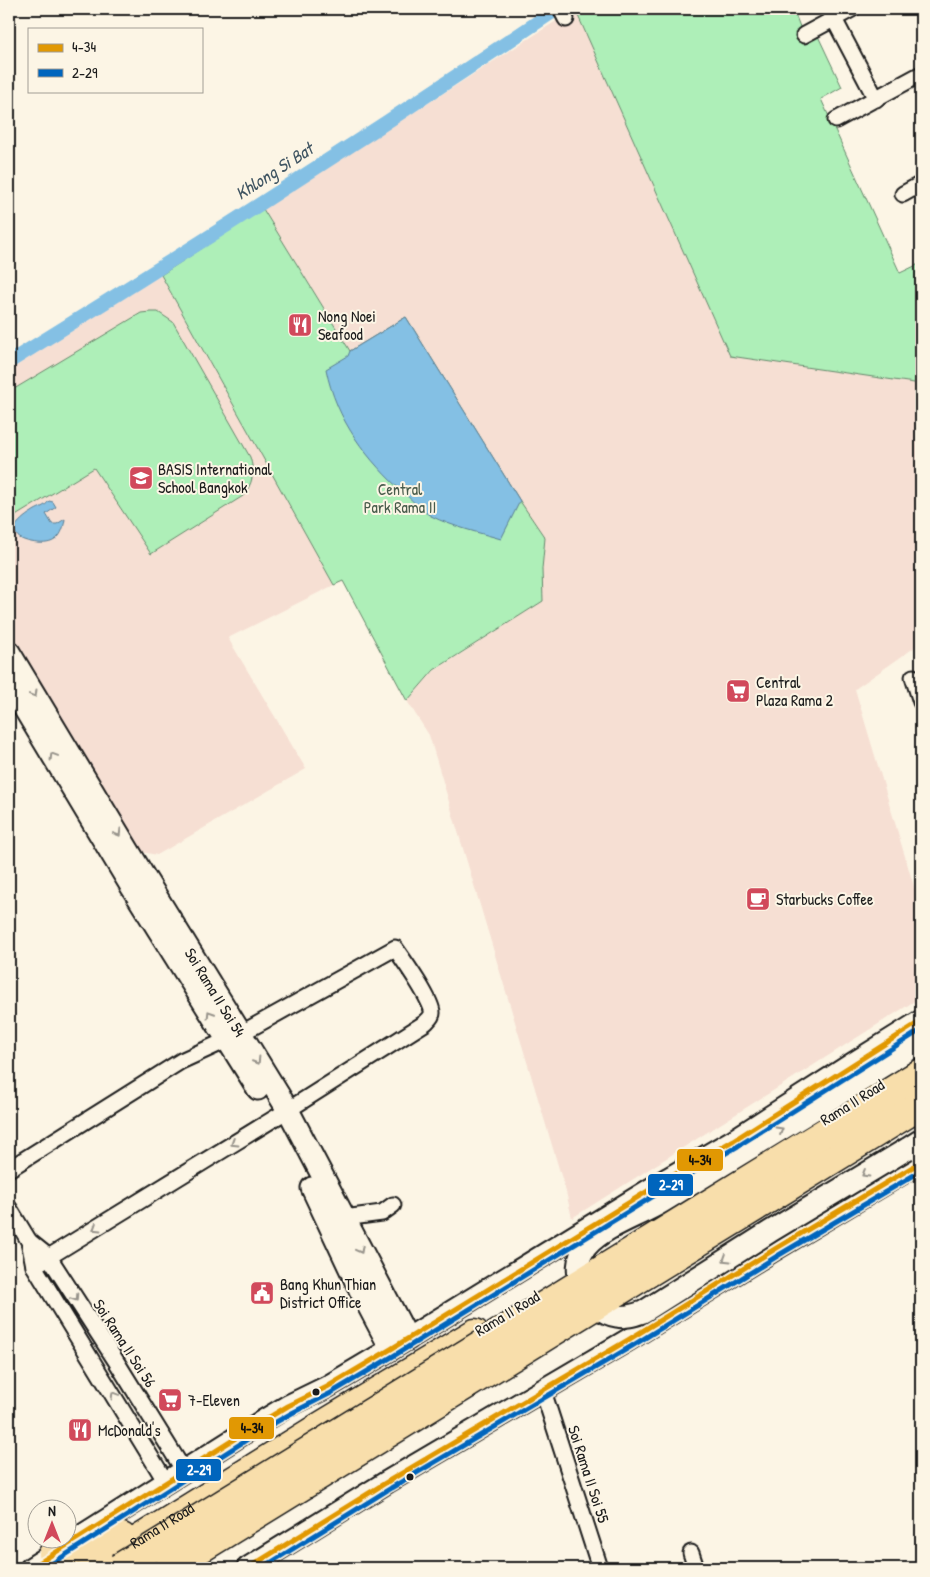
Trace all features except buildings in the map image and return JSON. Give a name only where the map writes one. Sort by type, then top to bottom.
[{"type":"highway","name":"Rama II Road","points":[[93,1568],[337,1416],[532,1298],[611,1253],[921,1059]]},
{"type":"highway","points":[[119,1568],[921,1073]]},
{"type":"highway","points":[[169,1568],[921,1104]]},
{"type":"highway","points":[[184,1568],[201,1561],[921,1112]]},
{"type":"highway","points":[[42,1561],[104,1545],[174,1518]]},
{"type":"main road","name":"Soi Rama II Soi 54","points":[[9,652],[75,777],[344,1218],[400,1344]]},
{"type":"main road","name":"Soi Rama II Soi 54","points":[[9,683],[75,777]]},
{"type":"main road","name":"Rama II Road","points":[[42,1561],[266,1419],[327,1387],[400,1344],[734,1140],[921,1021]]},
{"type":"main road","points":[[916,1150],[771,1231],[643,1312],[630,1316],[616,1316],[604,1312],[595,1305],[582,1287],[579,1277],[580,1256],[586,1246],[610,1229],[660,1203],[921,1042]]},
{"type":"main road","name":"Soi Rama II Soi 54","points":[[282,1114],[300,1162],[360,1290],[400,1344]]},
{"type":"main road","points":[[248,1568],[386,1482],[636,1335],[775,1249],[916,1150]]},
{"type":"street","points":[[804,35],[852,9]]},
{"type":"street","points":[[834,19],[876,99]]},
{"type":"street","points":[[836,120],[921,74]]},
{"type":"street","points":[[903,194],[921,184]]},
{"type":"street","points":[[913,677],[921,702]]},
{"type":"street","points":[[9,1169],[181,1061],[233,1037],[395,948],[428,1000],[432,1016],[426,1023],[34,1266]]},
{"type":"street","points":[[344,1218],[382,1213],[393,1205]]},
{"type":"street","name":"Soi Rama II Soi 56","points":[[9,1208],[29,1241],[48,1257],[116,1361],[184,1471]]},
{"type":"street","name":"Soi Rama II Soi 56","points":[[29,1241],[34,1266],[166,1482]]},
{"type":"street","name":"Soi Rama II Soi 55","points":[[542,1391],[558,1434],[600,1568]]},
{"type":"street","points":[[691,1553],[696,1568]]},
{"type":"shaded area","points":[[575,9],[730,356],[921,384],[921,643],[855,689],[921,910],[921,997],[572,1218],[566,1192],[429,735],[407,701],[434,671],[543,601],[542,569],[545,538],[520,501],[350,351],[263,209]]},
{"type":"shaded area","name":"BASIS International School Bangkok","points":[[161,275],[334,585],[228,638],[306,769],[157,855],[142,852],[9,636],[9,370]]},
{"type":"green space","points":[[575,9],[793,9],[806,42],[818,36],[842,87],[821,99],[900,273],[921,263],[921,384],[730,356]]},
{"type":"green space","name":"Central Park Rama II","points":[[263,209],[350,351],[406,317],[545,538],[542,569],[543,601],[434,670],[407,701],[343,581],[334,585],[161,275]]},
{"type":"green space","points":[[158,312],[173,322],[250,457],[252,478],[243,496],[151,554],[94,468],[9,520],[9,392],[141,313]]},
{"type":"water","points":[[406,317],[520,501],[501,539],[448,523],[424,511],[391,481],[366,453],[345,422],[337,405],[326,369],[348,356],[350,351]]},
{"type":"water","points":[[49,501],[53,502],[56,507],[46,514],[52,524],[57,524],[65,519],[58,537],[50,542],[38,543],[18,537],[14,529],[17,524]]},
{"type":"waterway","name":"Khlong Si Bat","points":[[9,362],[285,188],[557,9]]},
{"type":"transit line","name":"4-34","points":[[31,1568],[258,1424],[288,1406],[327,1387],[391,1349],[734,1140],[921,1021]]},
{"type":"transit line","name":"2-29","points":[[45,1568],[262,1430],[331,1393],[395,1355],[738,1146],[921,1030]]},
{"type":"transit line","name":"4-34","points":[[248,1568],[387,1482],[628,1340],[921,1162]]},
{"type":"transit line","name":"2-29","points":[[262,1568],[391,1488],[632,1346],[779,1255],[921,1171]]},
{"type":"place","name":"Nong Noei Seafood","points":[[300,325]]},
{"type":"place","name":"BASIS International School Bangkok","points":[[141,478]]},
{"type":"place","name":"Central Plaza Rama 2","points":[[738,691]]},
{"type":"place","name":"Starbucks Coffee","points":[[758,899]]},
{"type":"place","name":"Bang Khun Thian District Office","points":[[262,1293]]},
{"type":"place","name":"7-Eleven","points":[[170,1400]]},
{"type":"place","name":"McDonald's","points":[[80,1430]]}]
